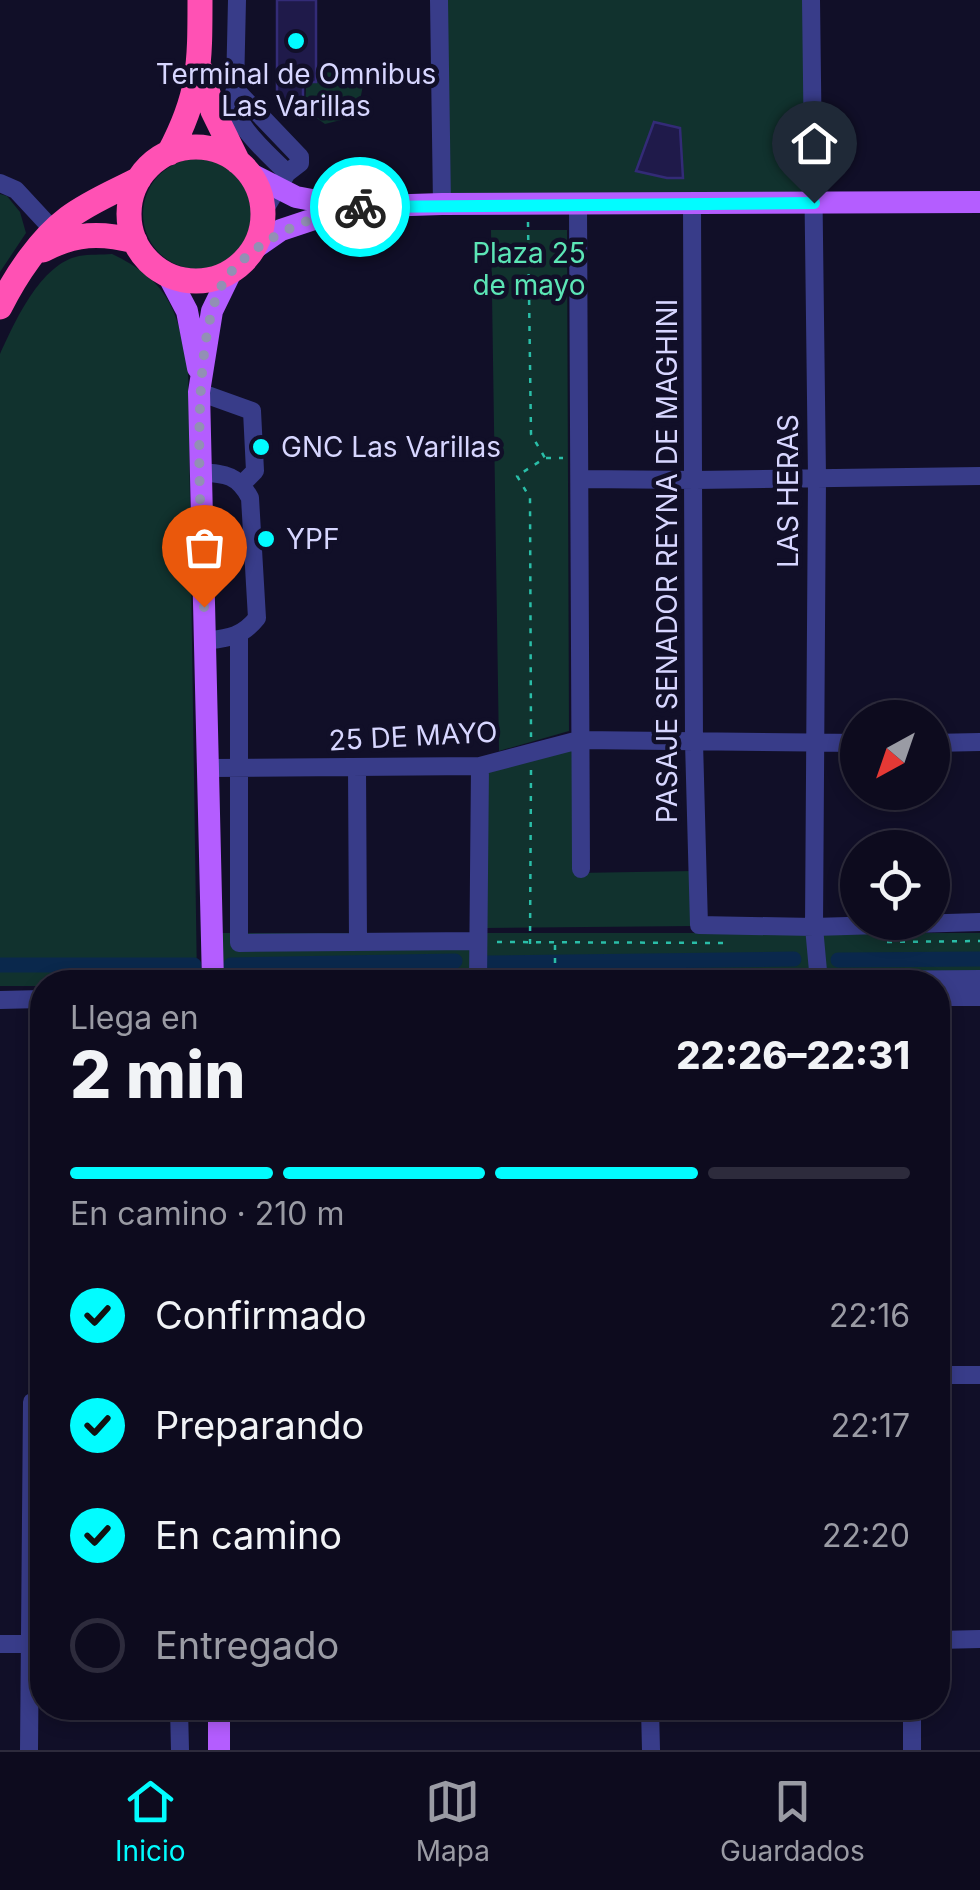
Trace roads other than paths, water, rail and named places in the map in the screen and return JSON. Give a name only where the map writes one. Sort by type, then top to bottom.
[{"type":"highway","points":[[169,153],[190,109],[200,68],[200,0]]},
{"type":"highway","points":[[139,179],[129,209],[135,241],[143,255],[168,276],[200,282],[231,272],[254,248],[263,212],[258,187],[243,168],[213,111],[200,68]]},
{"type":"highway","points":[[0,307],[54,230],[70,216],[139,179],[169,153],[197,147],[212,149],[243,168]]},
{"type":"highway","points":[[34,255],[78,235],[98,234],[135,241]]},
{"type":"main road","points":[[243,168],[281,181],[315,202],[349,207],[980,202]]},
{"type":"main road","points":[[254,248],[281,230],[349,207]]},
{"type":"main road","points":[[200,387],[212,310],[231,272]]},
{"type":"main road","points":[[168,276],[187,312],[200,387],[214,970]]},
{"type":"main road","points":[[219,1720],[219,1750]]},
{"type":"street","points":[[237,0],[231,99],[234,113],[281,181],[263,212]]},
{"type":"street","points":[[439,0],[442,204]]},
{"type":"street","name":"LAS HERAS","points":[[811,0],[816,477],[814,927],[818,970]]},
{"type":"street","points":[[0,183],[16,190],[54,230]]},
{"type":"street","name":"PASAJE SENADOR REYNA DE MAGHINI","points":[[692,205],[694,742],[699,926],[814,927]]},
{"type":"street","points":[[578,206],[581,869]]},
{"type":"street","points":[[200,387],[252,411],[255,471],[243,484]]},
{"type":"street","points":[[201,472],[230,474],[243,484],[250,498],[257,618],[239,635],[205,641]]},
{"type":"street","points":[[580,478],[980,476]]},
{"type":"street","points":[[239,635],[239,943],[478,942]]},
{"type":"street","name":"25 DE MAYO","points":[[208,768],[480,766],[579,740],[840,743]]},
{"type":"street","points":[[950,742],[980,742]]},
{"type":"street","points":[[478,970],[480,766]]},
{"type":"street","points":[[358,768],[358,942]]},
{"type":"street","points":[[814,927],[980,922]]},
{"type":"street","points":[[950,979],[980,978]]},
{"type":"street","points":[[950,997],[980,997]]},
{"type":"street","points":[[0,1000],[30,999]]},
{"type":"street","points":[[950,1374],[980,1375]]},
{"type":"street","points":[[950,1640],[980,1640]]},
{"type":"street","points":[[0,1644],[30,1644]]},
{"type":"street","points":[[29,1750],[31,1720]]},
{"type":"street","points":[[180,1720],[180,1750]]},
{"type":"street","points":[[650,1720],[650,1750]]},
{"type":"street","points":[[912,1720],[912,1750]]},
{"type":"waterway","points":[[488,963],[794,959]]},
{"type":"waterway","points":[[838,960],[980,959]]},
{"type":"waterway","points":[[231,965],[455,961]]},
{"type":"waterway","points":[[0,965],[194,965]]},
{"type":"place","name":"Terminal de Omnibus Las Varillas","points":[[296,41]]},
{"type":"place","name":"GNC Las Varillas","points":[[261,447]]},
{"type":"place","name":"YPF","points":[[266,539]]},
{"type":"park label","name":"Plaza 25 de mayo","points":[[529,269]]}]
